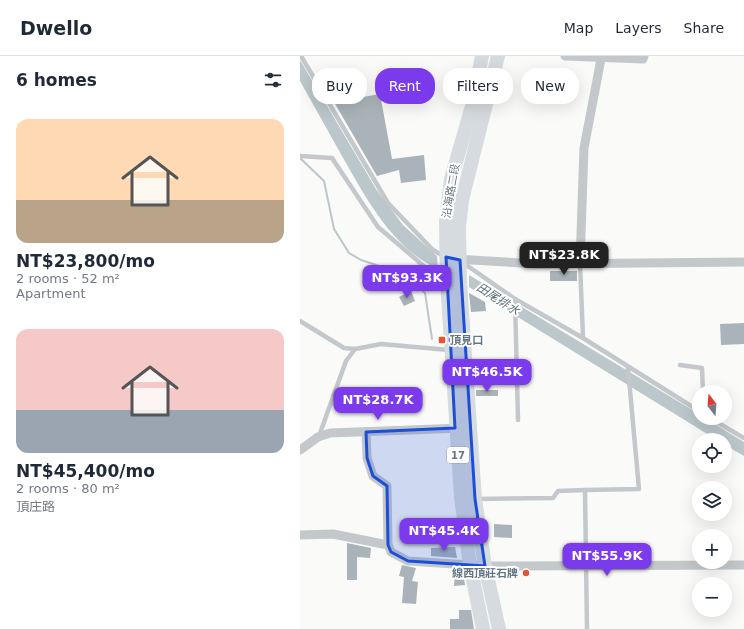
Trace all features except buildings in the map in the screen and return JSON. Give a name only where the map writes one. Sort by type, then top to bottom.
[{"type":"main road","name":"17","points":[[479,106],[482,56]]},
{"type":"main road","name":"17","points":[[479,106],[498,56]]},
{"type":"main road","name":"沿海路二段","points":[[453,259],[479,106]]},
{"type":"main road","name":"17","points":[[453,259],[462,428],[461,497],[470,565],[484,629]]},
{"type":"main road","name":"17","points":[[462,428],[485,566],[499,629]]},
{"type":"street","points":[[565,56],[601,59],[643,59],[644,56]]},
{"type":"street","points":[[580,263],[584,148],[601,59]]},
{"type":"street","points":[[453,259],[538,264],[744,262]]},
{"type":"street","points":[[300,450],[318,437],[330,433],[462,428]]},
{"type":"street","points":[[366,432],[367,458],[373,476],[387,486],[388,545],[391,552],[408,561],[485,566],[586,567],[744,565]]},
{"type":"street","points":[[300,535],[333,534],[388,545]]},
{"type":"lane","points":[[301,56],[388,203],[433,250],[453,259],[515,299],[583,338],[628,368],[692,407]]},
{"type":"lane","points":[[300,156],[332,158],[378,227],[425,267],[454,282]]},
{"type":"lane","points":[[580,263],[583,338]]},
{"type":"lane","points":[[515,299],[518,420]]},
{"type":"lane","points":[[300,321],[344,348],[355,349],[382,344],[437,350],[458,350]]},
{"type":"lane","points":[[318,437],[346,361],[355,349]]},
{"type":"lane","points":[[680,365],[702,368],[703,385]]},
{"type":"lane","points":[[475,500],[553,498],[558,491],[639,489],[628,368]]},
{"type":"lane","points":[[722,425],[744,438]]},
{"type":"lane","points":[[585,490],[587,629]]},
{"type":"highlighted area","points":[[446,257],[460,260],[475,499],[485,566],[408,561],[391,552],[388,545],[387,486],[373,476],[367,458],[366,432],[455,428]]},
{"type":"water","points":[[300,60],[312,80],[312,102],[300,81]]},
{"type":"water","points":[[313,104],[326,104],[376,189],[403,225],[437,256],[438,269],[422,260],[394,235],[371,205]]},
{"type":"water","name":"田尾排水","points":[[469,275],[692,410],[692,425],[469,287]]},
{"type":"water","points":[[693,425],[716,425],[729,433],[706,433]]},
{"type":"water","points":[[732,435],[744,442],[744,456],[732,449]]},
{"type":"waterway","points":[[300,158],[324,181],[334,229],[349,253],[361,260],[404,274],[425,293],[432,339]]},
{"type":"place","name":"頂見口","points":[[442,340]]},
{"type":"place","name":"線西頂莊石牌","points":[[526,573]]}]
